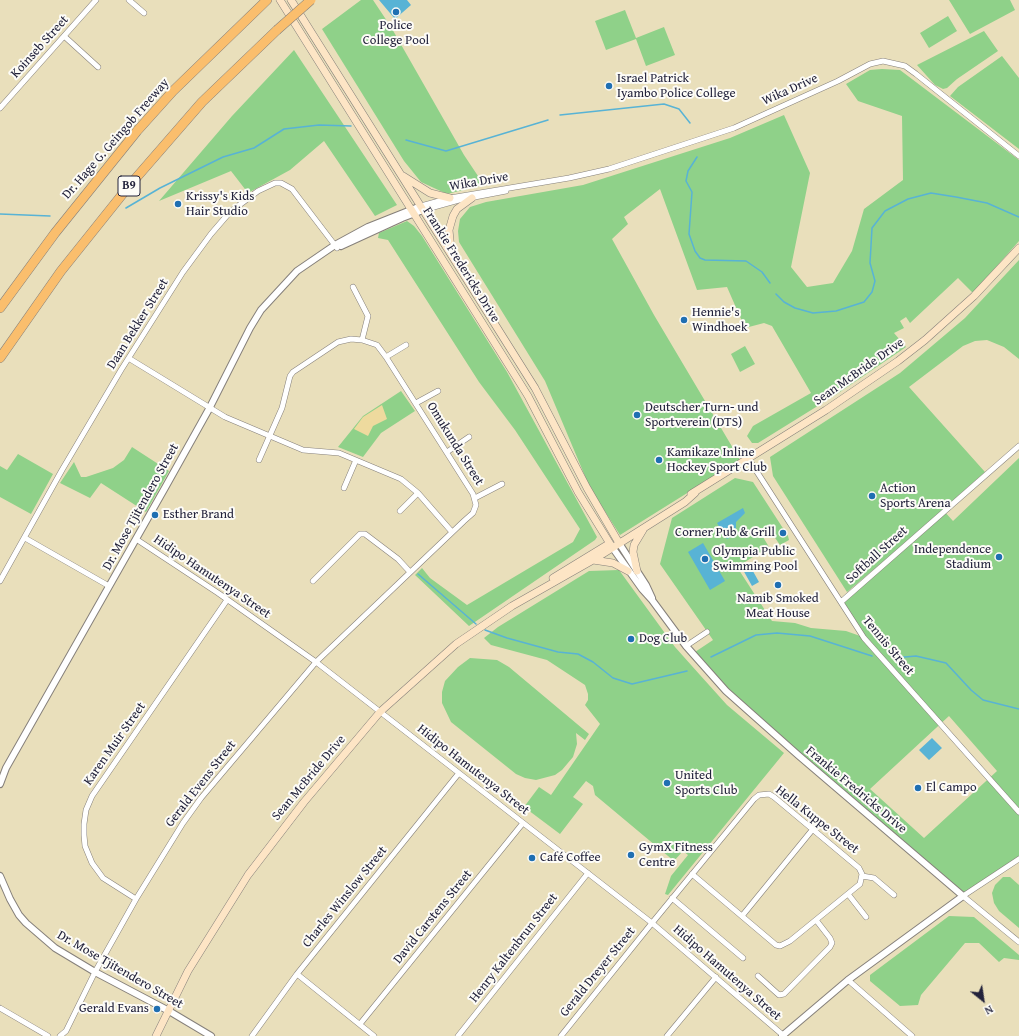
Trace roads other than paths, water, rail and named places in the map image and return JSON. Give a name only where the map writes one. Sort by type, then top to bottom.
[{"type":"highway","name":"B9","points":[[0,358],[62,272],[150,162],[202,102],[277,30],[311,0]]},
{"type":"highway","name":"Dr. Hage G. Geingob Freeway","points":[[0,308],[55,233],[137,131],[178,86],[264,3]]},
{"type":"main road","name":"Frankie Fredericks Drive","points":[[280,0],[528,396],[578,492],[614,543]]},
{"type":"main road","name":"Frankie Fredericks Drive","points":[[292,0],[535,388],[614,543]]},
{"type":"main road","points":[[401,175],[430,193],[450,198]]},
{"type":"main road","points":[[452,254],[449,230],[450,222],[457,210],[472,198]]},
{"type":"main road","name":"Sean McBride Drive","points":[[156,1036],[202,947],[266,850],[304,802],[380,712],[456,644],[540,590],[593,560],[614,543],[685,496],[695,492],[868,383],[920,345],[974,296],[1019,248]]},
{"type":"main road","name":"Sean McBride Drive","points":[[540,590],[548,581],[645,527],[685,502],[695,492]]},
{"type":"main road","points":[[637,572],[633,558],[634,545],[645,527]]},
{"type":"main road","points":[[593,560],[613,563],[628,571]]},
{"type":"street","name":"Koinseb Street","points":[[0,108],[96,0]]},
{"type":"street","points":[[129,0],[144,13]]},
{"type":"street","points":[[64,36],[98,67]]},
{"type":"street","name":"Wika Drive","points":[[422,208],[609,169],[701,139],[761,116],[838,81],[870,64],[883,61],[905,66],[1019,156]]},
{"type":"street","name":"Daan Bekker Street","points":[[0,581],[62,470],[183,272],[210,234],[230,212],[258,191],[276,183],[281,183],[292,189],[336,246]]},
{"type":"street","name":"Wika Drive","points":[[422,208],[450,198],[542,183]]},
{"type":"street","name":"Dr. Mose Tjitendero Street","points":[[0,784],[6,768],[209,409],[250,328],[261,310],[289,279],[320,256],[336,246],[422,208]]},
{"type":"street","points":[[353,287],[368,313],[362,340]]},
{"type":"street","name":"Omukunda Street","points":[[259,460],[282,408],[290,376],[293,372],[338,342],[351,338],[377,345],[448,452],[475,498],[476,505],[474,510],[316,662]]},
{"type":"street","points":[[386,357],[406,345]]},
{"type":"street","points":[[130,359],[209,409],[302,450],[339,453],[401,478],[418,493],[452,532]]},
{"type":"street","points":[[416,403],[438,391]]},
{"type":"street","points":[[448,452],[469,437]]},
{"type":"street","name":"Softball Street","points":[[841,602],[1019,446]]},
{"type":"street","name":"Tennis Street","points":[[748,458],[871,647],[1019,812]]},
{"type":"street","points":[[344,488],[356,460]]},
{"type":"street","points":[[475,498],[502,484]]},
{"type":"street","points":[[400,511],[418,493]]},
{"type":"street","points":[[313,581],[360,534],[365,534],[392,555],[410,572]]},
{"type":"street","points":[[25,538],[109,586]]},
{"type":"street","name":"Hidipo Hamutenya Street","points":[[136,540],[227,600],[316,662],[652,923],[783,1036]]},
{"type":"street","name":"Frankie Fredricks Drive","points":[[614,543],[628,571],[652,600],[686,646],[726,691],[760,722],[963,896],[1019,942]]},
{"type":"street","name":"Frankie Fredricks Drive","points":[[614,543],[646,585],[652,600]]},
{"type":"street","name":"Karen Muir Street","points":[[136,899],[103,878],[92,862],[85,846],[84,824],[86,810],[92,796],[227,600]]},
{"type":"street","points":[[686,646],[707,632]]},
{"type":"street","name":"Gerald Evens Street","points":[[95,972],[136,899],[183,823],[202,798],[316,662]]},
{"type":"street","name":"Charles Winslow Street","points":[[252,1036],[297,974],[459,773]]},
{"type":"street","name":"Hella Kuppe Street","points":[[652,923],[758,795],[769,794],[859,868],[862,876]]},
{"type":"street","name":"David Carstens Street","points":[[360,1024],[524,824]]},
{"type":"street","points":[[742,916],[813,829]]},
{"type":"street","points":[[783,1036],[848,980],[963,896],[1019,859]]},
{"type":"street","name":"Henry Kaltenbrun Street","points":[[458,1036],[588,873]]},
{"type":"street","points":[[692,874],[776,945],[780,946],[790,941],[860,884],[862,876],[874,878],[894,895]]},
{"type":"street","name":"Dr. Mose Tjitendero Street","points":[[0,876],[12,905],[26,923],[55,948],[95,972],[169,1010],[211,1036]]},
{"type":"street","points":[[848,894],[866,917]]},
{"type":"street","points":[[672,898],[742,958]]},
{"type":"street","points":[[758,976],[779,995],[784,994],[830,947],[832,942],[830,938],[816,920]]},
{"type":"street","name":"Gerald Dreyer Street","points":[[560,1036],[652,923]]},
{"type":"street","points":[[60,1036],[66,1031],[95,972]]},
{"type":"street","points":[[297,974],[374,1036]]},
{"type":"street","points":[[667,1036],[716,977]]},
{"type":"street","points":[[848,980],[912,1036]]},
{"type":"street","points":[[0,1008],[48,1036]]},
{"type":"water","name":"Police College Pool","points":[[379,0],[407,0],[411,5],[395,19]]},
{"type":"water","points":[[743,508],[745,513],[736,522],[736,534],[727,539],[717,523]]},
{"type":"water","points":[[703,543],[725,581],[710,590],[688,552]]},
{"type":"water","points":[[749,564],[759,582],[752,586],[742,568]]},
{"type":"water","points":[[932,738],[942,748],[929,760],[919,750]]},
{"type":"waterway","points":[[560,115],[664,104],[679,109],[690,123]]},
{"type":"waterway","points":[[406,140],[446,151],[548,120]]},
{"type":"waterway","points":[[126,208],[160,188],[223,157],[254,148],[284,129],[319,125],[351,126]]},
{"type":"waterway","points":[[697,157],[688,171],[686,181],[692,192],[689,234],[695,251],[700,258],[705,260],[746,261],[762,272],[770,283]]},
{"type":"waterway","points":[[776,294],[784,302],[795,308],[813,313],[836,311],[864,302],[872,292],[875,281],[870,263],[872,228],[885,211],[908,199],[931,193],[956,197],[987,203],[1019,217]]},
{"type":"waterway","points":[[0,214],[50,216]]},
{"type":"waterway","points":[[418,574],[476,624]]},
{"type":"waterway","points":[[485,630],[507,638],[558,652],[578,654],[593,662],[613,678],[632,684],[687,671]]},
{"type":"waterway","points":[[711,657],[756,635],[777,633],[810,636],[872,656]]},
{"type":"waterway","points":[[894,658],[916,656],[946,663],[971,690],[983,700],[1019,709]]},
{"type":"place","name":"Police College Pool","points":[[396,12]]},
{"type":"place","name":"Israel Patrick Iyambo Police College","points":[[609,86]]},
{"type":"place","name":"Krissy's Kids Hair Studio","points":[[178,204]]},
{"type":"place","name":"Hennie's Windhoek","points":[[684,320]]},
{"type":"place","name":"Deutscher Turn- und Sportverein (DTS)","points":[[637,415]]},
{"type":"place","name":"Kamikaze Inline Hockey Sport Club","points":[[659,460]]},
{"type":"place","name":"Action Sports Arena","points":[[872,496]]},
{"type":"place","name":"Esther Brand","points":[[155,515]]},
{"type":"place","name":"Corner Pub & Grill","points":[[783,533]]},
{"type":"place","name":"Independence Stadium","points":[[999,557]]},
{"type":"place","name":"Olympia Public Swimming Pool","points":[[705,559]]},
{"type":"place","name":"Namib Smoked Meat House","points":[[778,585]]},
{"type":"place","name":"Dog Club","points":[[631,639]]},
{"type":"place","name":"United Sports Club","points":[[667,783]]},
{"type":"place","name":"El Campo","points":[[918,788]]},
{"type":"place","name":"GymX Fitness Centre","points":[[631,855]]},
{"type":"place","name":"Café Coffee","points":[[532,858]]},
{"type":"place","name":"Gerald Evans","points":[[157,1009]]}]
